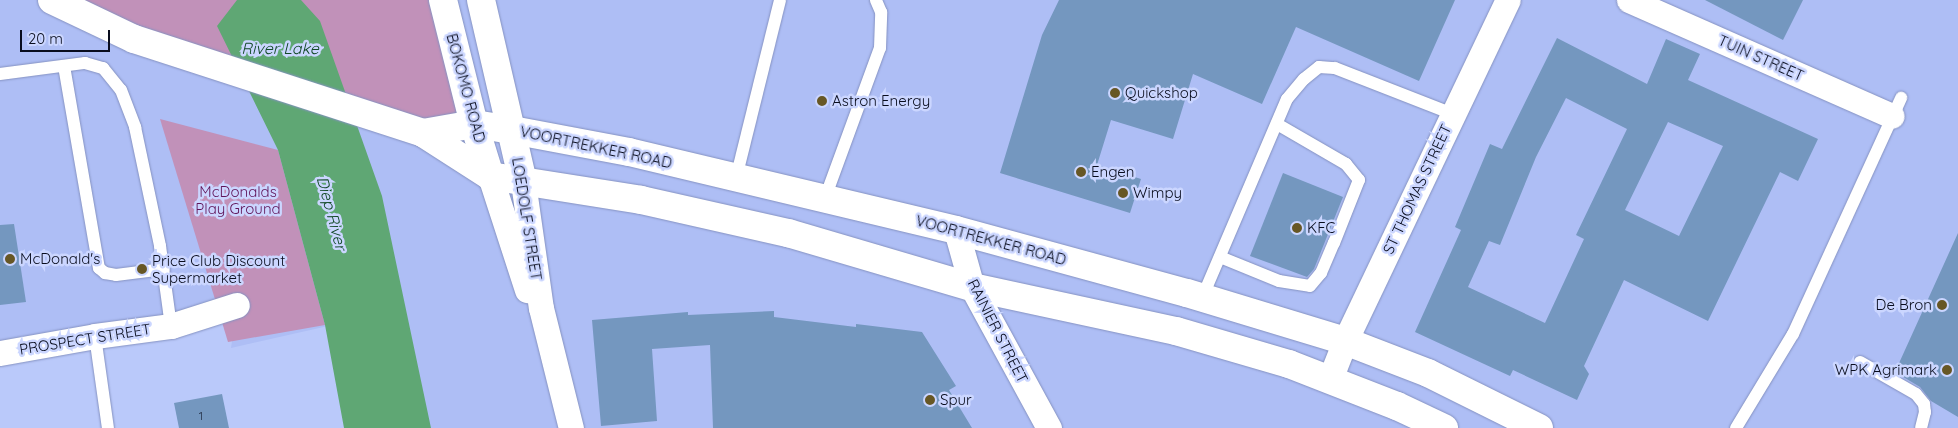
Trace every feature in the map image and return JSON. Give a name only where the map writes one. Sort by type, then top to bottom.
[{"type":"main road","name":"VOORTREKKER ROAD","points":[[52,0],[134,38],[293,92],[423,133],[490,176],[641,200],[788,233],[972,287],[1176,331],[1289,364],[1330,379],[1444,428]]},
{"type":"main road","name":"BOKOMO ROAD","points":[[443,0],[474,124],[490,176]]},
{"type":"main road","points":[[481,0],[512,130]]},
{"type":"main road","name":"VOORTREKKER ROAD","points":[[423,133],[474,124],[512,130],[629,152],[956,230],[1202,298],[1344,341],[1428,373],[1539,428]]},
{"type":"main road","name":"LOEDOLF STREET","points":[[512,130],[524,182]]},
{"type":"street","name":"ST THOMAS STREET","points":[[1330,379],[1344,341],[1508,0]]},
{"type":"street","name":"TUIN STREET","points":[[1629,0],[1897,107]]},
{"type":"street","name":"LOEDOLF STREET","points":[[490,176],[528,292],[541,308]]},
{"type":"street","name":"LOEDOLF STREET","points":[[524,182],[541,308],[571,428]]},
{"type":"street","name":"RAINIER STREET","points":[[956,230],[972,287],[1049,428]]},
{"type":"street","name":"PROSPECT STREET","points":[[0,353],[95,336],[171,326],[237,305]]},
{"type":"lane","points":[[736,178],[780,0]]},
{"type":"lane","points":[[825,198],[880,48],[881,12],[876,0]]},
{"type":"lane","points":[[0,74],[85,63],[103,68],[121,90],[135,127],[164,269],[171,326]]},
{"type":"lane","points":[[64,66],[99,268],[105,273],[116,275],[164,269]]},
{"type":"lane","points":[[1202,298],[1287,99],[1304,78],[1319,67],[1335,68],[1453,114]]},
{"type":"lane","points":[[1736,428],[1793,334],[1897,107]]},
{"type":"lane","points":[[1220,257],[1279,280],[1310,286],[1321,273],[1334,243],[1359,180],[1346,164],[1277,124]]},
{"type":"lane","points":[[95,336],[108,428]]},
{"type":"lane","points":[[1860,362],[1916,394],[1924,404],[1925,412],[1921,428]]},
{"type":"shaded area","points":[[0,0],[1958,0],[1958,428],[382,428],[359,319],[231,348],[237,306],[0,353]]},
{"type":"green space","points":[[52,0],[443,0],[474,124],[423,133]]},
{"type":"green space","name":"McDonalds Play Ground","points":[[160,119],[278,150],[325,325],[228,342]]},
{"type":"water","name":"River Lake","points":[[237,0],[301,0],[320,21],[382,196],[431,428],[344,428],[325,325],[278,150],[217,26]]},
{"type":"building","points":[[1059,0],[1455,0],[1419,81],[1296,27],[1262,104],[1193,74],[1173,139],[1111,120],[1097,165],[1141,179],[1130,213],[1000,173],[1042,35]]},
{"type":"building","points":[[1705,0],[1803,0],[1783,40]]},
{"type":"building","points":[[1557,38],[1647,84],[1666,39],[1700,54],[1688,80],[1818,139],[1798,181],[1780,172],[1708,321],[1624,280],[1584,366],[1589,374],[1577,400],[1513,370],[1510,376],[1415,332],[1461,230],[1455,227],[1490,144],[1502,149]],"holes":[[[1566,98],[1627,129],[1576,235],[1584,239],[1545,323],[1468,287],[1489,241],[1500,245],[1536,157]],[[1668,122],[1723,146],[1679,236],[1625,210]]]},
{"type":"building","points":[[1283,173],[1343,197],[1314,269],[1307,277],[1250,256]]},
{"type":"building","name":"McDonald's","points":[[14,224],[26,302],[0,305],[0,225]]},
{"type":"building","name":"De Bron","points":[[1958,233],[1958,417],[1931,401],[1920,387],[1895,372]]},
{"type":"building","points":[[774,311],[774,317],[856,327],[856,324],[922,332],[956,386],[949,390],[972,428],[713,428],[710,345],[652,349],[657,421],[601,426],[592,320],[688,312],[688,315]]},
{"type":"building","points":[[222,394],[229,428],[179,428],[174,403]]},
{"type":"place","name":"Quickshop","points":[[1115,93]]},
{"type":"place","name":"Astron Energy","points":[[822,101]]},
{"type":"place","name":"Engen","points":[[1081,172]]},
{"type":"place","name":"Wimpy","points":[[1123,193]]},
{"type":"place","name":"KFC","points":[[1297,228]]},
{"type":"place","name":"McDonald's","points":[[10,259]]},
{"type":"place","name":"Price Club Discount Supermarket","points":[[142,269]]},
{"type":"place","name":"De Bron","points":[[1942,305]]},
{"type":"place","name":"WPK Agrimark","points":[[1947,370]]},
{"type":"place","name":"Spur","points":[[930,400]]},
{"type":"water label","name":"Diep River","points":[[332,213]]}]
